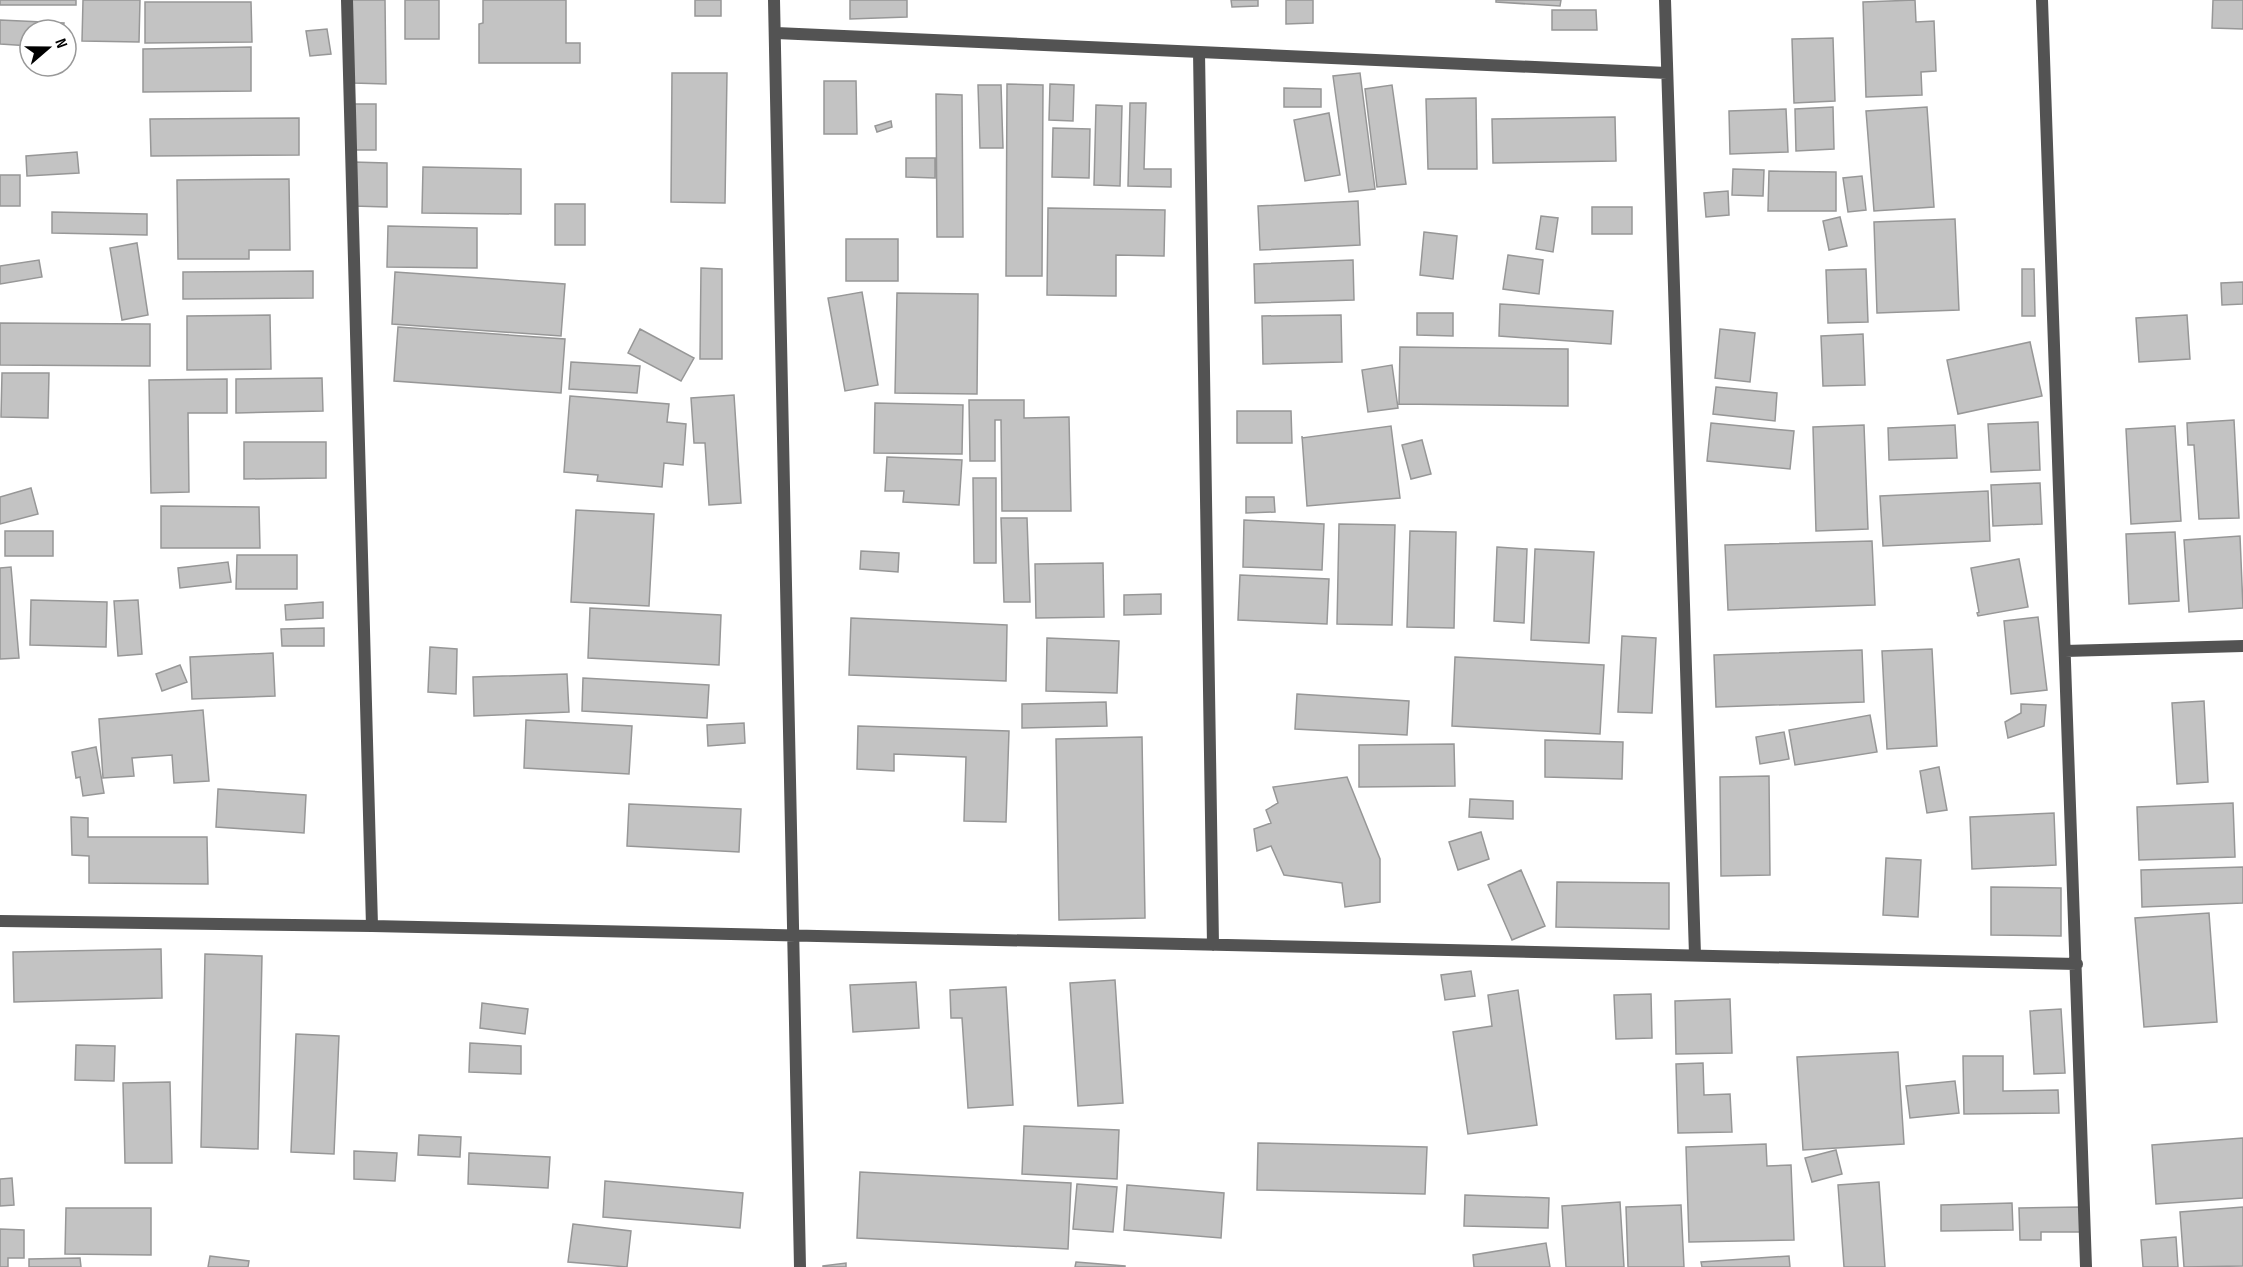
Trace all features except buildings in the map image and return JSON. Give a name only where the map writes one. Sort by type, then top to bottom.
[{"type":"street","points":[[347,0],[372,926]]},
{"type":"street","points":[[774,0],[800,1267]]},
{"type":"street","points":[[1665,0],[1695,955]]},
{"type":"street","points":[[2042,0],[2086,1267]]},
{"type":"street","points":[[776,33],[1667,73]]},
{"type":"street","points":[[1199,52],[1213,945]]},
{"type":"street","points":[[2065,651],[2243,646]]},
{"type":"street","points":[[0,921],[372,926],[2077,964]]}]
